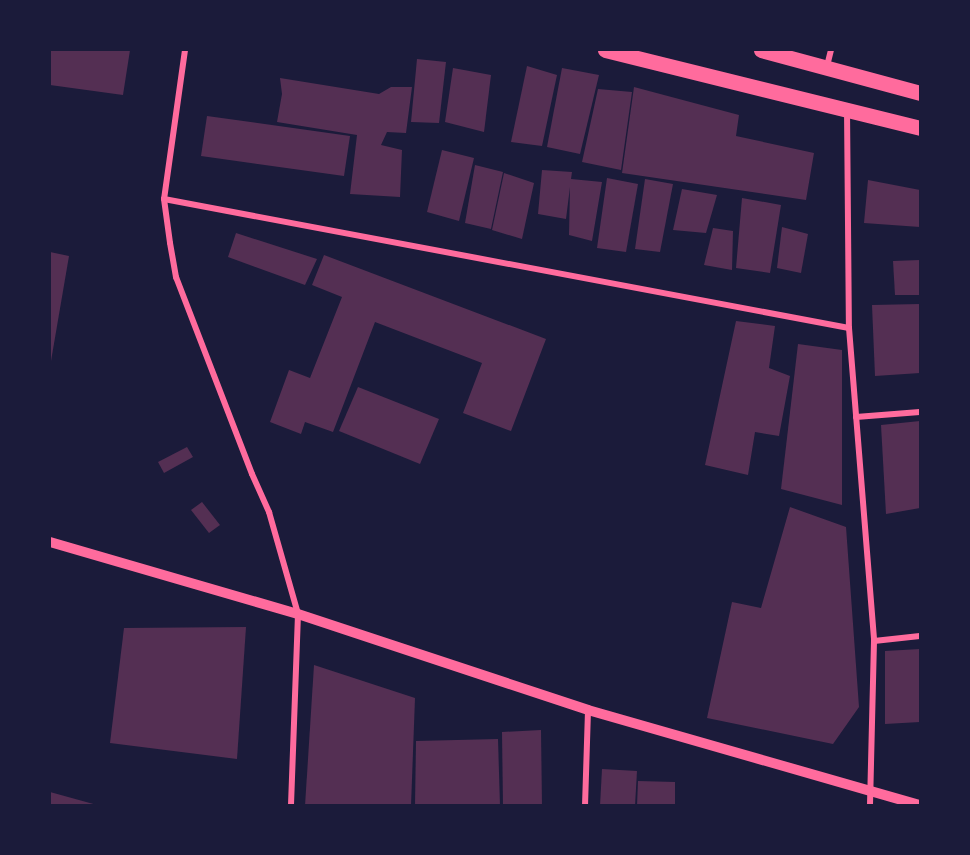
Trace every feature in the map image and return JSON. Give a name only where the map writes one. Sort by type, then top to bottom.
[{"type":"main road","points":[[605,50],[921,128]]},
{"type":"main road","points":[[761,50],[921,93]]},
{"type":"street","points":[[185,50],[164,199],[176,277],[252,474],[269,512],[298,614],[291,806]]},
{"type":"street","points":[[827,67],[831,50]]},
{"type":"street","points":[[847,109],[849,328],[874,641],[870,806]]},
{"type":"street","points":[[164,199],[849,328]]},
{"type":"street","points":[[856,417],[921,412]]},
{"type":"street","points":[[50,542],[298,614],[588,710],[921,806]]},
{"type":"street","points":[[874,641],[921,636]]},
{"type":"street","points":[[585,806],[588,710]]},
{"type":"building","points":[[50,50],[130,50],[123,95],[50,85]]},
{"type":"building","points":[[417,59],[446,62],[439,123],[411,122]]},
{"type":"building","points":[[527,66],[557,75],[542,146],[511,142]]},
{"type":"building","points":[[453,68],[491,75],[484,132],[445,122]]},
{"type":"building","points":[[562,68],[599,75],[580,154],[547,147]]},
{"type":"building","points":[[280,78],[379,94],[391,87],[412,87],[406,133],[387,132],[381,145],[402,150],[400,197],[350,194],[357,135],[277,122],[282,94]]},
{"type":"building","points":[[634,87],[739,115],[736,136],[814,153],[806,200],[622,173]]},
{"type":"building","points":[[598,89],[632,92],[621,170],[582,162]]},
{"type":"building","points":[[207,116],[350,136],[344,176],[201,156]]},
{"type":"building","points":[[442,150],[474,158],[459,221],[427,212]]},
{"type":"building","points":[[475,165],[503,172],[491,229],[465,223]]},
{"type":"building","points":[[542,170],[572,172],[571,179],[602,182],[592,241],[569,235],[570,187],[566,219],[538,214]]},
{"type":"building","points":[[504,173],[534,183],[522,239],[492,230]]},
{"type":"building","points":[[607,178],[638,184],[626,252],[597,248]]},
{"type":"building","points":[[645,179],[673,184],[660,252],[635,249]]},
{"type":"building","points":[[868,180],[920,190],[920,227],[864,223]]},
{"type":"building","points":[[682,189],[717,195],[706,233],[673,230]]},
{"type":"building","points":[[742,198],[781,205],[770,273],[736,268]]},
{"type":"building","points":[[782,227],[808,234],[801,273],[777,268]]},
{"type":"building","points":[[713,228],[733,231],[732,270],[704,265]]},
{"type":"building","points":[[236,233],[317,259],[305,285],[228,257]]},
{"type":"building","points":[[50,252],[69,256],[51,361],[50,361]]},
{"type":"building","points":[[324,255],[546,339],[511,431],[463,413],[482,363],[375,322],[333,432],[305,422],[301,434],[270,422],[289,370],[310,378],[342,297],[312,285]]},
{"type":"building","points":[[920,260],[920,295],[895,295],[893,261]]},
{"type":"building","points":[[920,304],[920,373],[875,376],[872,305]]},
{"type":"building","points":[[736,321],[775,326],[769,368],[790,376],[779,436],[755,432],[748,475],[705,465]]},
{"type":"building","points":[[798,344],[842,350],[842,505],[781,489]]},
{"type":"building","points":[[358,387],[439,419],[420,464],[339,431]]},
{"type":"building","points":[[920,421],[920,508],[886,514],[881,425]]},
{"type":"building","points":[[187,447],[193,457],[164,473],[158,462]]},
{"type":"building","points":[[202,502],[220,525],[209,533],[191,510]]},
{"type":"building","points":[[790,507],[846,527],[859,707],[833,744],[707,718],[732,602],[761,608]]},
{"type":"building","points":[[246,627],[237,759],[110,743],[124,628]]},
{"type":"building","points":[[920,649],[920,722],[885,724],[885,651]]},
{"type":"building","points":[[314,665],[415,698],[411,806],[305,806]]},
{"type":"building","points":[[541,730],[542,806],[503,806],[502,732]]},
{"type":"building","points":[[498,739],[500,806],[415,806],[416,741]]},
{"type":"building","points":[[602,769],[637,771],[635,806],[600,806]]},
{"type":"building","points":[[638,781],[675,782],[675,806],[637,806]]},
{"type":"building","points":[[50,792],[97,805],[97,806],[50,806]]}]
